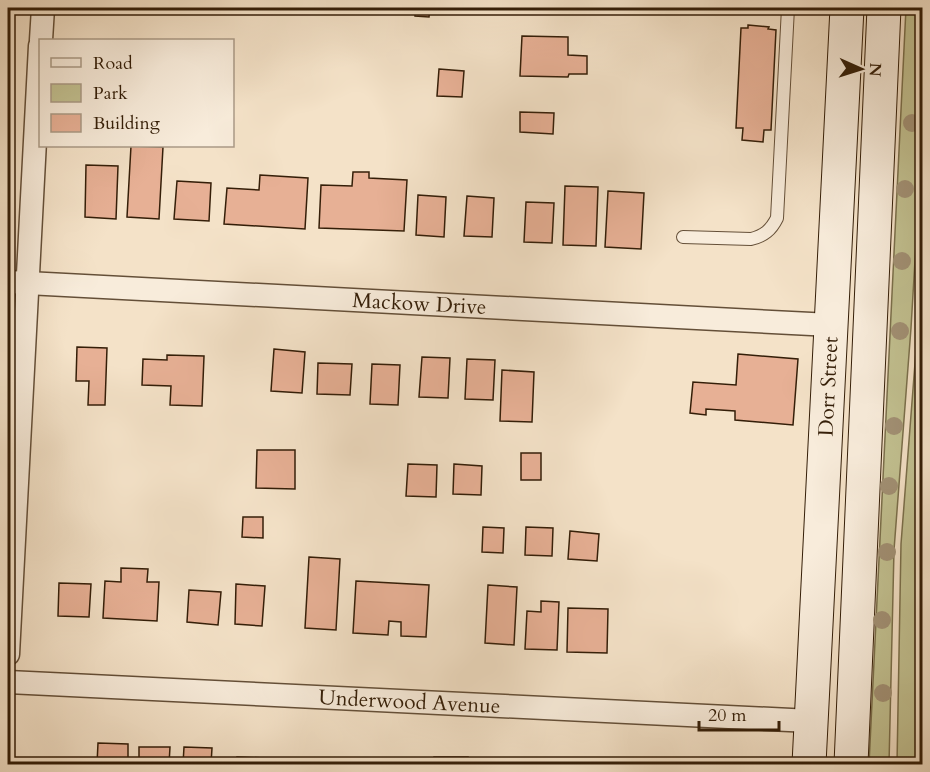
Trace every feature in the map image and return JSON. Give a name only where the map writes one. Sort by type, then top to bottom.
[{"type":"main road","name":"Dorr Street","points":[[809,765],[847,8]]},
{"type":"main road","name":"Dorr Street","points":[[851,765],[884,8]]},
{"type":"main road","points":[[819,568],[835,569],[842,573],[844,578],[839,680],[844,765]]},
{"type":"street","points":[[41,39],[43,8]]},
{"type":"street","points":[[8,654],[18,282],[39,57]]},
{"type":"street","name":"Mackow Drive","points":[[18,282],[831,325]]},
{"type":"street","name":"Underwood Avenue","points":[[8,682],[811,721]]},
{"type":"lane","points":[[682,237],[751,239],[761,237],[772,228],[777,218],[788,8]]},
{"type":"green space","points":[[906,8],[922,8],[922,142],[894,550],[889,764],[869,764]]},
{"type":"green space","points":[[922,273],[922,764],[897,764],[901,544]]},
{"type":"building","points":[[379,8],[411,8],[411,11],[379,10]]},
{"type":"building","points":[[415,8],[430,8],[429,17],[415,16]]},
{"type":"building","points":[[748,25],[776,30],[771,130],[764,130],[763,142],[742,140],[743,128],[736,128],[741,28],[748,28]]},
{"type":"building","points":[[522,36],[568,37],[568,55],[587,56],[587,74],[569,74],[568,77],[520,76]]},
{"type":"building","points":[[439,69],[464,71],[462,97],[437,96]]},
{"type":"building","points":[[520,112],[554,113],[553,134],[520,132]]},
{"type":"building","points":[[131,147],[163,147],[159,219],[127,217]]},
{"type":"building","points":[[86,165],[118,166],[116,219],[85,217]]},
{"type":"building","points":[[353,172],[369,172],[369,178],[407,180],[404,231],[319,228],[321,185],[352,186]]},
{"type":"building","points":[[260,175],[308,178],[305,229],[224,224],[227,188],[259,190]]},
{"type":"building","points":[[177,181],[211,183],[209,221],[174,219]]},
{"type":"building","points":[[565,186],[598,187],[596,246],[563,245]]},
{"type":"building","points":[[608,191],[644,193],[641,249],[605,247]]},
{"type":"building","points":[[418,195],[446,197],[444,237],[416,235]]},
{"type":"building","points":[[467,196],[494,198],[492,237],[464,236]]},
{"type":"building","points":[[526,202],[554,203],[552,243],[524,242]]},
{"type":"building","points":[[77,347],[107,348],[105,405],[88,405],[89,381],[76,381]]},
{"type":"building","points":[[274,349],[305,352],[302,393],[271,391]]},
{"type":"building","points":[[738,354],[798,359],[793,425],[735,420],[735,411],[706,409],[706,415],[690,413],[693,382],[736,385]]},
{"type":"building","points":[[167,355],[204,356],[202,406],[170,405],[171,386],[142,385],[143,359],[167,360]]},
{"type":"building","points":[[422,357],[450,358],[448,398],[419,397]]},
{"type":"building","points":[[467,359],[495,360],[493,400],[465,399]]},
{"type":"building","points":[[318,363],[352,364],[350,395],[317,394]]},
{"type":"building","points":[[372,364],[400,365],[398,405],[370,404]]},
{"type":"building","points":[[502,370],[534,372],[532,422],[500,421]]},
{"type":"building","points":[[257,450],[295,450],[295,489],[256,488]]},
{"type":"building","points":[[521,453],[541,453],[541,480],[521,480]]},
{"type":"building","points":[[408,464],[437,465],[436,497],[406,496]]},
{"type":"building","points":[[454,464],[482,466],[481,495],[453,494]]},
{"type":"building","points":[[243,517],[263,517],[263,538],[242,537]]},
{"type":"building","points":[[483,527],[504,528],[503,553],[482,552]]},
{"type":"building","points":[[526,527],[553,528],[552,556],[525,555]]},
{"type":"building","points":[[570,531],[599,534],[597,561],[568,559]]},
{"type":"building","points":[[309,557],[340,559],[336,630],[305,628]]},
{"type":"building","points":[[121,568],[148,569],[147,582],[159,582],[157,621],[103,618],[105,581],[121,582]]},
{"type":"building","points":[[356,581],[429,585],[426,637],[401,636],[401,622],[389,621],[388,635],[353,633]]},
{"type":"building","points":[[59,583],[91,584],[89,617],[58,616]]},
{"type":"building","points":[[236,584],[265,586],[262,626],[235,624]]},
{"type":"building","points":[[488,585],[517,587],[514,645],[485,643]]},
{"type":"building","points":[[189,590],[221,592],[218,625],[187,622]]},
{"type":"building","points":[[541,601],[559,602],[557,650],[525,649],[527,611],[541,612]]},
{"type":"building","points":[[568,608],[608,609],[607,653],[567,652]]},
{"type":"building","points":[[98,743],[128,744],[128,764],[97,764]]},
{"type":"building","points":[[139,747],[170,747],[169,764],[139,764]]},
{"type":"building","points":[[184,747],[212,748],[211,764],[183,764]]},
{"type":"building","points":[[237,757],[265,758],[264,764],[237,764]]},
{"type":"building","points":[[434,757],[468,757],[467,764],[434,764]]},
{"type":"building","points":[[292,758],[329,759],[329,764],[291,764]]},
{"type":"building","points":[[348,760],[374,761],[374,764],[348,764]]}]
